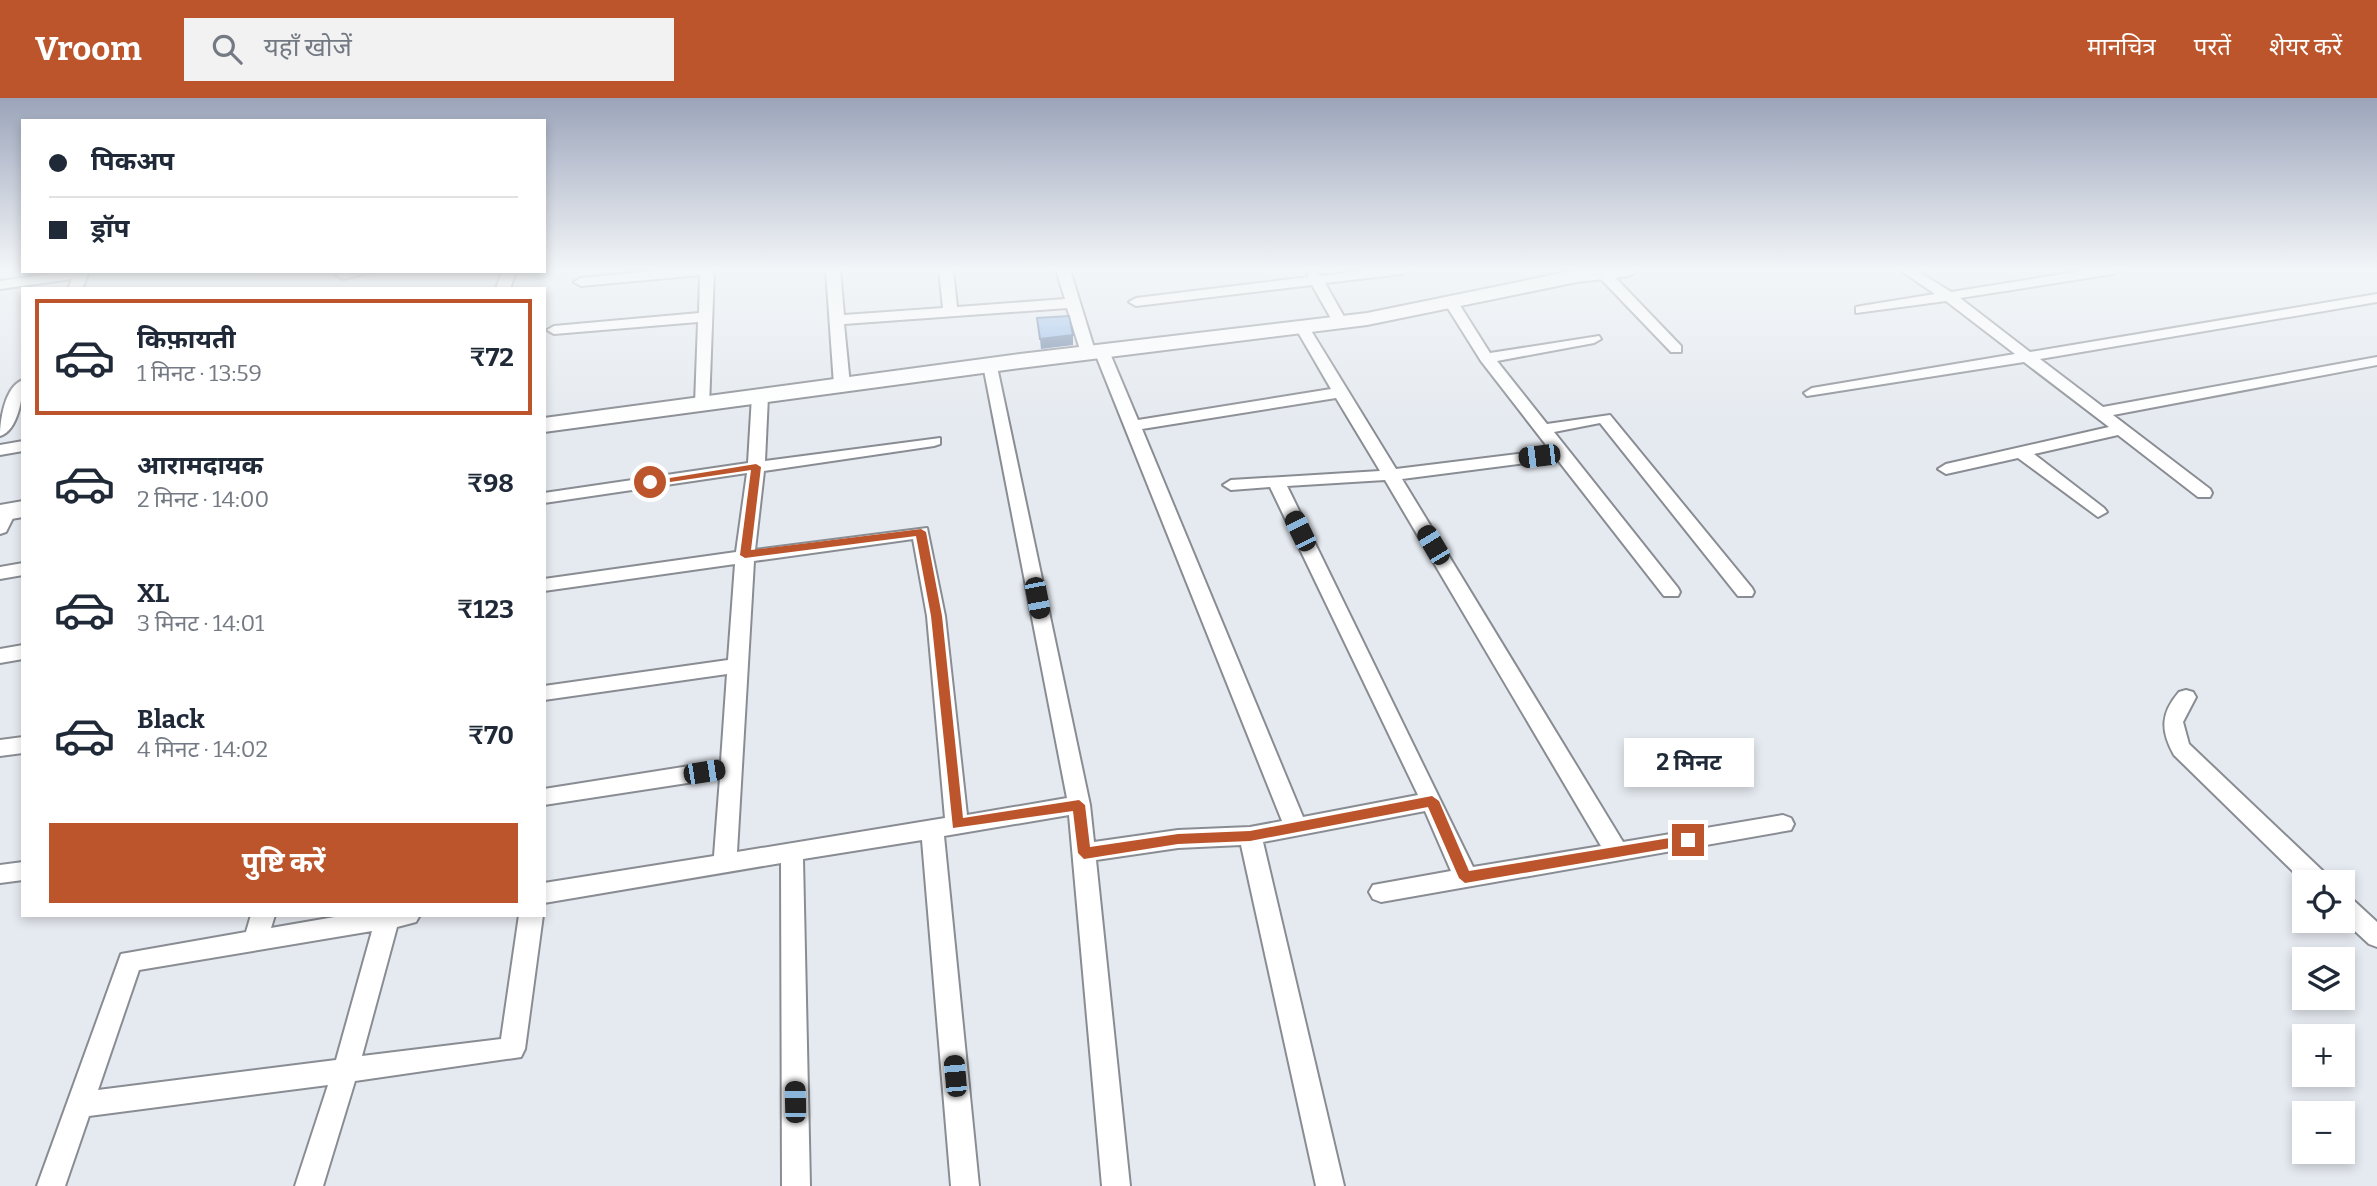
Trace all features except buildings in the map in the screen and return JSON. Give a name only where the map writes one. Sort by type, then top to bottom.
[{"type":"street","points":[[554,330],[662,321]]},
{"type":"street","points":[[703,404],[706,321]]},
{"type":"street","points":[[837,321],[842,385]]},
{"type":"street","points":[[1081,321],[1133,426],[1295,825]]},
{"type":"street","points":[[546,425],[1347,321]]},
{"type":"street","points":[[1463,321],[1486,358],[1564,453],[1671,592]]},
{"type":"street","points":[[1654,321],[1676,349]]},
{"type":"street","points":[[1980,321],[2204,493]]},
{"type":"street","points":[[1812,393],[2247,321]]},
{"type":"street","points":[[1302,327],[1617,852]]},
{"type":"street","points":[[1486,358],[1594,339]]},
{"type":"street","points":[[2097,413],[2377,361]]},
{"type":"street","points":[[991,365],[1079,805],[1116,1186]]},
{"type":"street","points":[[0,431],[21,389]]},
{"type":"street","points":[[1133,426],[1342,392]]},
{"type":"street","points":[[725,863],[745,555],[756,467],[760,396]]},
{"type":"street","points":[[1545,429],[1604,418],[1745,592]]},
{"type":"street","points":[[1946,469],[2119,430]]},
{"type":"street","points":[[546,498],[934,440]]},
{"type":"street","points":[[0,450],[21,446]]},
{"type":"street","points":[[2021,452],[2098,512]]},
{"type":"street","points":[[1231,485],[1391,475],[1564,453]]},
{"type":"street","points":[[1276,482],[1432,801],[1465,878]]},
{"type":"street","points":[[546,585],[921,532],[936,616],[957,825]]},
{"type":"street","points":[[0,573],[21,569]]},
{"type":"street","points":[[0,656],[21,652]]},
{"type":"street","points":[[546,693],[738,666]]},
{"type":"street","points":[[2186,696],[2174,711],[2173,732],[2181,749],[2307,870]]},
{"type":"street","points":[[0,748],[21,745]]},
{"type":"street","points":[[546,797],[731,768]]},
{"type":"street","points":[[1084,853],[1178,839],[1250,836],[1295,825],[1432,801]]},
{"type":"street","points":[[546,893],[1079,805]]},
{"type":"street","points":[[1381,892],[1783,824]]},
{"type":"street","points":[[932,829],[965,1186]]},
{"type":"street","points":[[1250,836],[1330,1186]]},
{"type":"street","points":[[792,852],[796,1186]]},
{"type":"street","points":[[0,874],[21,871]]},
{"type":"street","points":[[2355,916],[2377,937]]},
{"type":"street","points":[[255,940],[262,917]]},
{"type":"street","points":[[51,1186],[130,961],[398,917],[309,1186]]},
{"type":"street","points":[[79,1105],[512,1049],[531,917]]},
{"type":"route","points":[[650,482],[756,467],[745,555],[921,532],[936,616],[957,825],[1079,805],[1084,853],[1178,839],[1250,836],[1295,825],[1432,801],[1465,878],[1688,840]]}]
